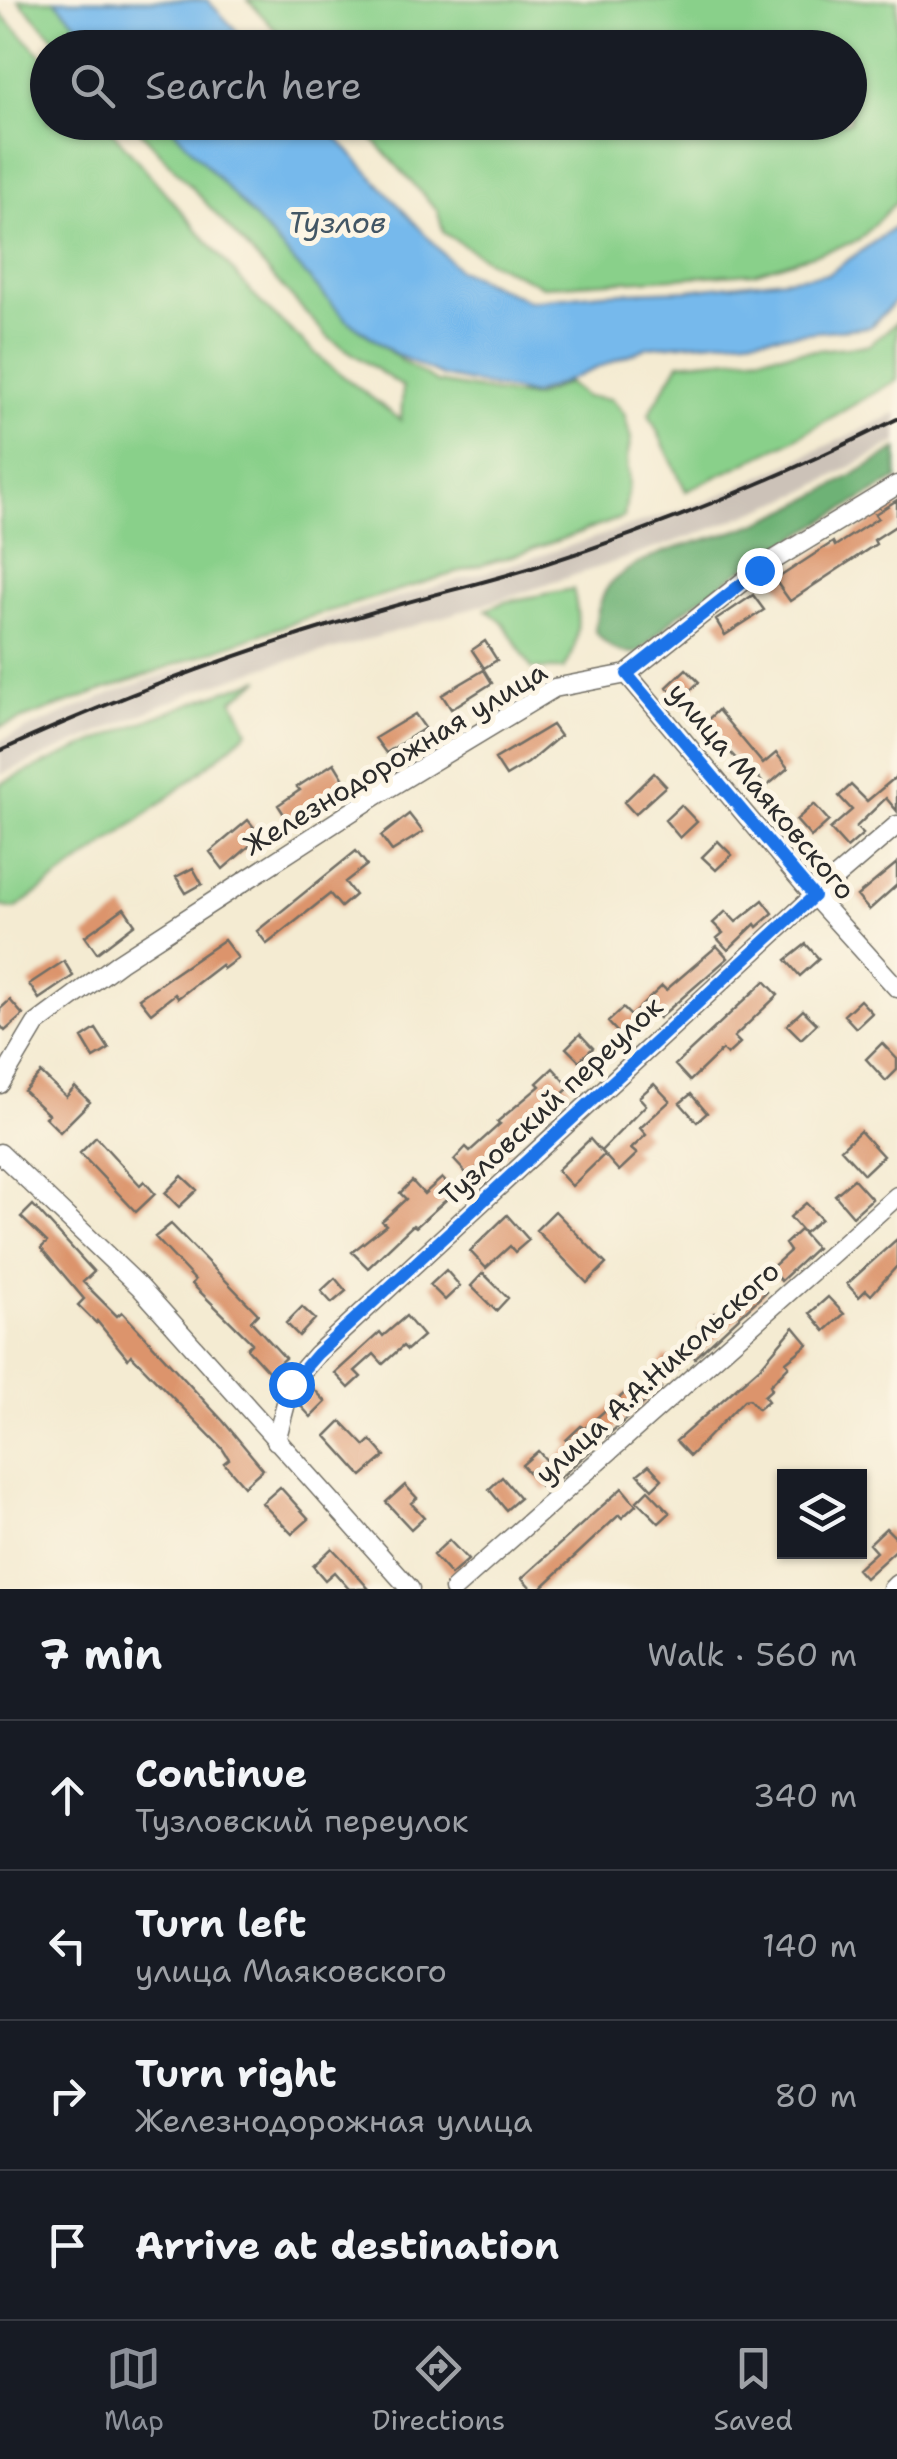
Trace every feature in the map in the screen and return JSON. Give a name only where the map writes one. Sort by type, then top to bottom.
[{"type":"street","name":"Железнодорожная улица","points":[[0,1084],[36,1024],[120,962],[382,792],[554,688],[627,674],[759,570],[897,485]]},
{"type":"street","name":"улица Маяковского","points":[[627,674],[897,988]]},
{"type":"street","name":"Тузловский переулок","points":[[276,1441],[291,1384],[317,1354],[897,824]]},
{"type":"street","points":[[0,1153],[140,1286],[410,1589]]},
{"type":"street","name":"улица А.А.Никольского","points":[[454,1589],[897,1196]]},
{"type":"shaded area","points":[[897,413],[897,442],[802,493],[698,534],[521,593],[201,689],[0,775],[0,741],[122,689],[333,617],[710,500]]},
{"type":"green space","points":[[18,0],[55,0],[83,30],[47,30]]},
{"type":"green space","points":[[248,0],[897,0],[897,201],[858,241],[754,273],[543,286],[490,262],[444,233],[437,210],[373,140],[867,140],[867,30],[275,30]]},
{"type":"green space","points":[[0,13],[30,44],[30,140],[120,140],[259,301],[327,364],[401,420],[403,387],[329,338],[148,140],[183,140],[346,319],[405,363],[437,382],[511,395],[535,397],[567,383],[586,397],[611,399],[624,413],[631,439],[624,517],[525,552],[303,619],[0,727]]},
{"type":"green space","points":[[897,322],[897,380],[785,444],[686,491],[649,414],[679,363],[869,345]]},
{"type":"green space","points":[[897,449],[897,479],[754,561],[675,617],[638,653],[613,648],[595,631],[605,591],[627,570],[660,554],[786,511]]},
{"type":"green space","points":[[573,589],[577,630],[569,660],[564,669],[532,669],[503,622],[486,610],[504,602]]},
{"type":"green space","points":[[261,679],[233,700],[248,731],[192,779],[15,909],[0,906],[0,784],[129,727]]},
{"type":"water","points":[[55,0],[207,0],[236,30],[83,30]]},
{"type":"water","name":"Тузлов","points":[[183,140],[339,140],[458,270],[529,301],[689,290],[828,274],[897,226],[897,300],[870,327],[648,347],[532,395],[442,376],[395,354],[346,319]]},
{"type":"building","points":[[897,500],[897,525],[874,540],[876,544],[790,601],[775,580],[878,518],[875,514]]},
{"type":"building","points":[[753,595],[764,610],[725,635],[716,620]]},
{"type":"building","points":[[485,641],[497,660],[484,668],[472,650]]},
{"type":"building","points":[[686,669],[699,682],[680,700],[667,687]]},
{"type":"building","points":[[484,670],[492,683],[451,709],[442,695]]},
{"type":"building","points":[[718,710],[763,764],[776,753],[788,768],[766,787],[704,723]]},
{"type":"building","points":[[415,714],[425,728],[386,753],[375,738]]},
{"type":"building","points":[[552,725],[560,736],[506,776],[495,759]]},
{"type":"building","points":[[334,763],[345,781],[287,819],[278,805]]},
{"type":"building","points":[[654,773],[666,786],[635,814],[624,802]]},
{"type":"building","points":[[897,776],[897,811],[886,798],[856,827],[863,834],[847,848],[830,829],[852,810],[839,796],[851,785],[867,801]]},
{"type":"building","points":[[814,804],[829,821],[811,837],[796,820]]},
{"type":"building","points":[[681,805],[697,822],[680,838],[665,820]]},
{"type":"building","points":[[409,814],[423,832],[392,851],[381,836]]},
{"type":"building","points":[[248,820],[261,836],[223,869],[210,852]]},
{"type":"building","points":[[718,841],[732,855],[716,870],[702,857]]},
{"type":"building","points":[[356,851],[367,865],[345,882],[355,895],[341,907],[330,894],[267,944],[257,931]]},
{"type":"building","points":[[897,863],[897,885],[869,910],[857,896]]},
{"type":"building","points":[[193,868],[202,884],[186,893],[176,877]]},
{"type":"building","points":[[763,900],[773,913],[728,950],[717,938],[723,933],[713,923],[726,911],[736,922]]},
{"type":"building","points":[[124,908],[135,924],[97,953],[85,936]]},
{"type":"building","points":[[224,940],[238,958],[223,969],[221,965],[178,998],[175,994],[151,1013],[139,998]]},
{"type":"building","points":[[806,944],[819,959],[800,976],[786,960]]},
{"type":"building","points":[[717,946],[728,958],[659,1018],[652,1011],[623,1038],[608,1022],[623,1008],[631,1016],[662,986],[666,990]]},
{"type":"building","points":[[64,961],[73,976],[39,999],[29,984]]},
{"type":"building","points":[[765,981],[778,995],[734,1037],[740,1043],[727,1055],[722,1050],[690,1081],[675,1065]]},
{"type":"building","points":[[10,1000],[23,1015],[5,1031],[0,1025],[0,1009]]},
{"type":"building","points":[[860,1000],[872,1013],[856,1028],[844,1015]]},
{"type":"building","points":[[803,1010],[817,1024],[801,1039],[787,1025]]},
{"type":"building","points":[[96,1029],[109,1049],[94,1058],[82,1038]]},
{"type":"building","points":[[580,1034],[593,1048],[579,1061],[566,1048]]},
{"type":"building","points":[[882,1043],[897,1059],[897,1070],[886,1081],[866,1059]]},
{"type":"building","points":[[553,1068],[570,1087],[535,1120],[531,1116],[505,1142],[511,1149],[498,1160],[492,1153],[469,1176],[454,1160],[500,1124],[497,1122],[540,1086],[537,1083]]},
{"type":"building","points":[[41,1073],[66,1097],[75,1087],[90,1102],[60,1132],[24,1091]]},
{"type":"building","points":[[654,1084],[670,1101],[640,1128],[646,1135],[631,1149],[637,1154],[619,1171],[601,1151],[646,1105],[639,1097]]},
{"type":"building","points":[[691,1094],[707,1113],[697,1122],[680,1103]]},
{"type":"building","points":[[860,1131],[883,1156],[864,1174],[841,1149]]},
{"type":"building","points":[[96,1137],[140,1185],[144,1181],[155,1194],[136,1212],[80,1153]]},
{"type":"building","points":[[590,1139],[604,1155],[572,1186],[557,1170]]},
{"type":"building","points":[[182,1176],[197,1190],[179,1207],[165,1193]]},
{"type":"building","points":[[442,1178],[455,1192],[368,1268],[352,1252],[386,1225],[382,1221],[406,1199],[400,1193],[412,1181],[424,1194]]},
{"type":"building","points":[[854,1179],[872,1199],[853,1216],[835,1195]]},
{"type":"building","points":[[806,1203],[821,1219],[804,1233],[790,1217]]},
{"type":"building","points":[[33,1205],[94,1272],[83,1282],[117,1316],[122,1312],[263,1469],[244,1486],[224,1463],[229,1459],[222,1448],[131,1355],[128,1359],[97,1321],[78,1305],[84,1299],[41,1248],[47,1242],[21,1217]]},
{"type":"building","points":[[555,1211],[606,1264],[587,1283],[536,1230]]},
{"type":"building","points":[[507,1215],[529,1240],[515,1252],[510,1246],[486,1268],[470,1251]]},
{"type":"building","points":[[171,1224],[258,1314],[251,1321],[285,1358],[269,1372],[247,1348],[252,1343],[192,1284],[195,1280],[155,1237]]},
{"type":"building","points":[[800,1230],[816,1248],[781,1281],[770,1269],[790,1251],[785,1244]]},
{"type":"building","points":[[897,1239],[897,1266],[871,1295],[866,1290],[859,1297],[847,1284]]},
{"type":"building","points":[[446,1270],[460,1286],[445,1300],[430,1285]]},
{"type":"building","points":[[483,1273],[508,1298],[496,1311],[471,1286]]},
{"type":"building","points":[[335,1278],[346,1291],[332,1303],[321,1291]]},
{"type":"building","points":[[756,1281],[766,1292],[695,1358],[686,1348],[703,1333],[698,1327],[714,1313],[718,1318]]},
{"type":"building","points":[[828,1297],[844,1314],[825,1331],[810,1313]]},
{"type":"building","points":[[302,1307],[315,1319],[299,1336],[286,1323]]},
{"type":"building","points":[[406,1316],[423,1336],[407,1350],[403,1346],[383,1364],[374,1354],[355,1371],[361,1377],[349,1388],[335,1373],[380,1332],[383,1336]]},
{"type":"building","points":[[794,1327],[808,1344],[786,1362],[789,1366],[764,1396],[768,1401],[758,1409],[749,1399],[744,1400],[690,1456],[676,1441],[760,1367]]},
{"type":"building","points":[[666,1355],[678,1369],[660,1385],[651,1375]]},
{"type":"building","points":[[653,1379],[661,1388],[545,1491],[522,1465],[538,1451],[550,1464],[571,1445],[566,1440],[581,1426],[584,1429],[627,1391],[632,1397]]},
{"type":"building","points":[[313,1388],[326,1402],[311,1417],[299,1404]]},
{"type":"building","points":[[341,1421],[365,1446],[371,1440],[385,1456],[362,1476],[326,1436]]},
{"type":"building","points":[[649,1465],[662,1479],[652,1489],[638,1474]]},
{"type":"building","points":[[502,1477],[520,1498],[506,1510],[489,1489]]},
{"type":"building","points":[[405,1485],[417,1498],[411,1503],[424,1517],[411,1529],[386,1502]]},
{"type":"building","points":[[280,1487],[309,1519],[292,1534],[262,1503]]},
{"type":"building","points":[[622,1488],[636,1505],[622,1518],[619,1515],[540,1589],[532,1589],[522,1578]]},
{"type":"building","points":[[648,1490],[670,1513],[659,1523],[637,1501]]},
{"type":"building","points":[[886,1528],[897,1539],[897,1549],[865,1578],[857,1569],[876,1552],[869,1544]]},
{"type":"building","points":[[449,1540],[468,1560],[451,1575],[433,1555]]},
{"type":"building","points":[[332,1548],[369,1589],[349,1589],[334,1572],[325,1580],[313,1566]]},
{"type":"railway","points":[[0,751],[90,711],[229,658],[630,535],[765,481],[897,419]]},
{"type":"route","points":[[291,1384],[317,1354],[814,896],[627,674],[759,570]]}]
